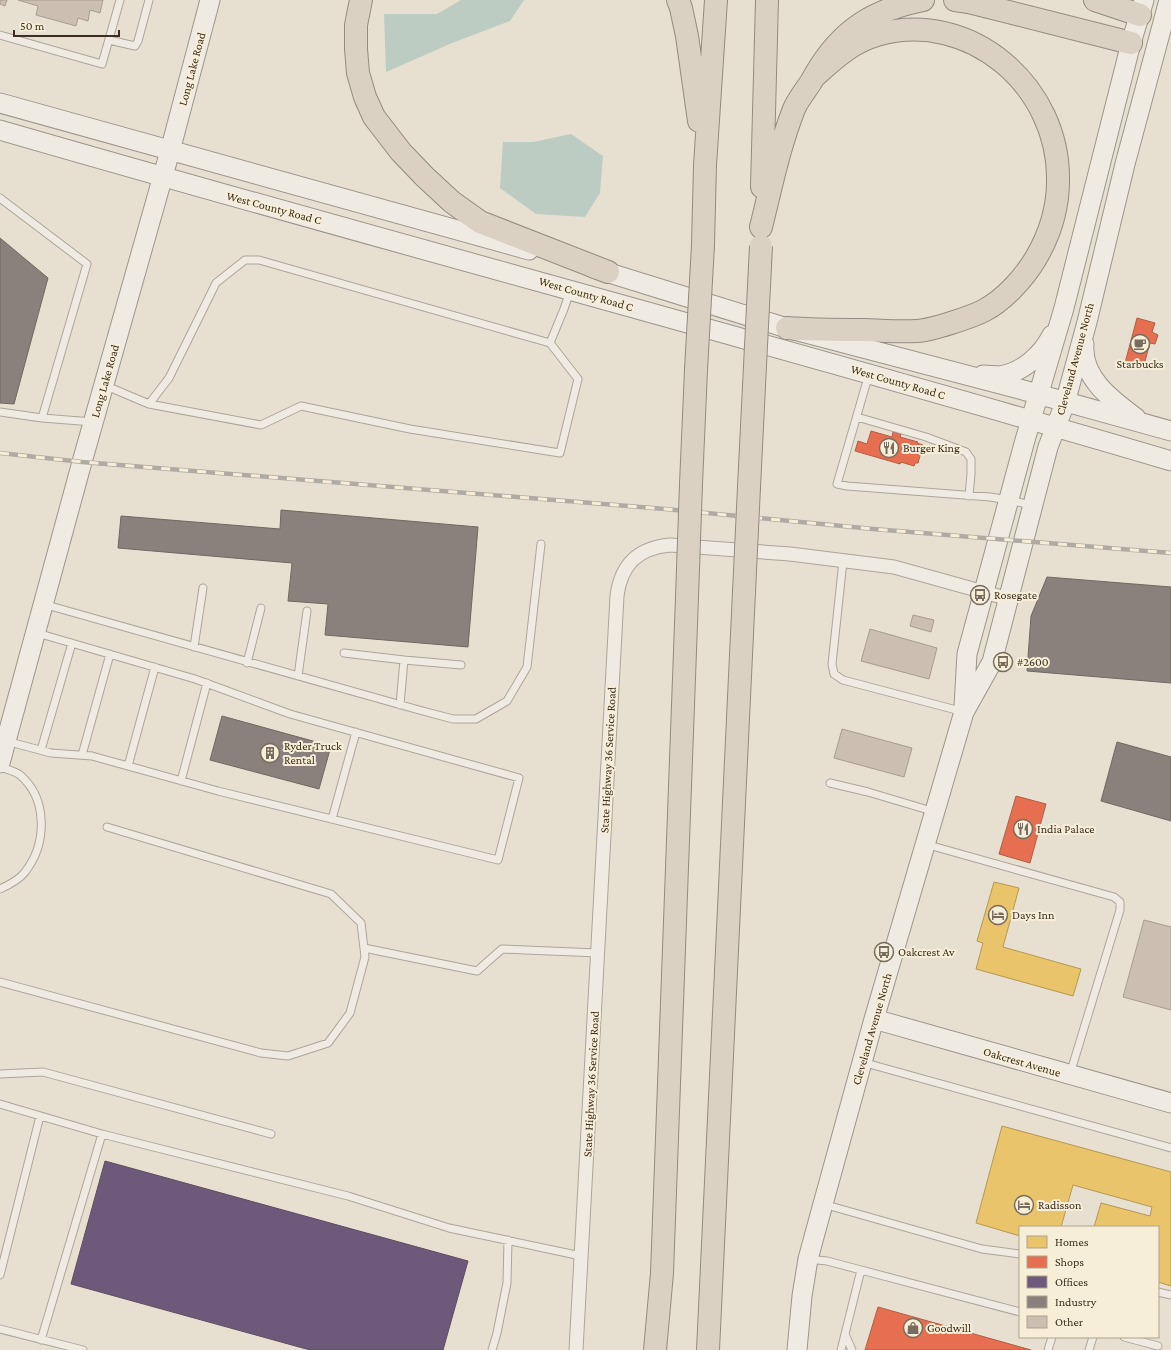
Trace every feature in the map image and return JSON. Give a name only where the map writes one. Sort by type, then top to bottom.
[{"type":"highway","points":[[361,0],[356,25],[358,73],[365,97],[374,117],[401,152],[452,202],[480,222],[608,272]]},
{"type":"highway","points":[[678,0],[686,36],[705,165]]},
{"type":"highway","points":[[655,1350],[662,1273],[691,484],[703,245],[705,165],[716,0]]},
{"type":"highway","points":[[708,1350],[761,236],[767,0]]},
{"type":"highway","points":[[761,236],[774,174],[795,108],[820,66],[833,48],[849,32],[865,21],[889,9],[903,4],[923,0]]},
{"type":"highway","points":[[955,0],[969,2],[1131,44]]},
{"type":"highway","points":[[1095,0],[1142,7]]},
{"type":"highway","points":[[788,328],[822,330],[919,331],[984,311],[1016,284],[1031,266],[1043,246],[1052,224],[1056,204],[1058,181],[1056,158],[1051,135],[1043,114],[1032,94],[1019,77],[1004,62],[986,50],[967,40],[946,33],[916,29],[895,30],[875,35],[857,43],[839,54],[816,75]]},
{"type":"street","name":"Long Lake Road","points":[[0,763],[93,422],[170,151],[210,0]]},
{"type":"street","name":"Cleveland Avenue North","points":[[797,1350],[802,1296],[808,1259],[862,1062],[964,712],[992,662],[1048,448],[1064,403],[1087,322],[1125,164],[1163,50],[1167,23],[1168,0]]},
{"type":"street","name":"Cleveland Avenue North","points":[[964,712],[967,654],[1031,421],[1064,308],[1131,44],[1142,7]]},
{"type":"street","points":[[1142,7],[1167,23]]},
{"type":"street","points":[[1131,44],[1163,50]]},
{"type":"street","name":"West County Road C","points":[[0,103],[608,272],[788,328],[1171,431]]},
{"type":"street","name":"West County Road C","points":[[0,130],[162,177],[869,373],[1171,461]]},
{"type":"street","points":[[960,374],[999,376],[1027,365],[1037,356],[1048,341],[1064,308]]},
{"type":"street","points":[[1087,322],[1084,350],[1088,370],[1112,400],[1141,423]]},
{"type":"street","name":"State Highway 36 Service Road","points":[[576,1350],[617,596],[619,582],[624,570],[633,559],[644,551],[656,547],[670,546],[790,554],[894,567],[1009,599]]},
{"type":"street","name":"Oakcrest Avenue","points":[[874,1019],[1171,1103]]},
{"type":"lane","points":[[0,35],[102,64],[120,0]]},
{"type":"lane","points":[[109,40],[134,46],[138,41],[149,0]]},
{"type":"lane","points":[[0,198],[87,264],[42,418]]},
{"type":"lane","points":[[104,385],[148,404],[261,425],[301,406],[410,429],[560,453],[578,379],[550,343],[259,260],[245,260],[216,283],[169,378],[148,404]]},
{"type":"lane","points":[[550,343],[564,309],[570,289]]},
{"type":"lane","points":[[869,373],[837,484],[1009,500],[1033,506]]},
{"type":"lane","points":[[0,412],[42,418],[93,422]]},
{"type":"lane","points":[[857,417],[926,437],[966,452],[971,458],[969,496]]},
{"type":"lane","points":[[43,604],[247,663],[400,705],[453,719],[476,719],[507,701],[527,667],[541,544]]},
{"type":"lane","points":[[843,561],[832,664],[834,674],[843,680],[964,712]]},
{"type":"lane","points":[[194,648],[203,588]]},
{"type":"lane","points":[[247,663],[261,608]]},
{"type":"lane","points":[[298,676],[307,611]]},
{"type":"lane","points":[[6,741],[50,753],[92,756],[181,781],[498,860],[519,778],[290,714],[207,683],[36,632]]},
{"type":"lane","points":[[41,750],[72,642]]},
{"type":"lane","points":[[344,653],[461,665]]},
{"type":"lane","points":[[82,755],[110,654]]},
{"type":"lane","points":[[400,705],[404,660]]},
{"type":"lane","points":[[128,766],[155,667]]},
{"type":"lane","points":[[181,781],[207,683]]},
{"type":"lane","points":[[332,819],[356,732]]},
{"type":"lane","points":[[0,767],[19,774],[29,784],[38,801],[42,835],[35,855],[25,873],[0,889]]},
{"type":"lane","points":[[830,783],[868,792],[935,812]]},
{"type":"lane","points":[[0,982],[261,1053],[288,1056],[328,1043],[350,1013],[365,957],[361,923],[331,894],[107,827]]},
{"type":"lane","points":[[925,844],[1114,896],[1120,902],[1120,910],[1070,1075]]},
{"type":"lane","points":[[364,948],[477,971],[502,949],[598,953]]},
{"type":"lane","points":[[862,1062],[1171,1148]]},
{"type":"lane","points":[[0,1074],[43,1072],[271,1134]]},
{"type":"lane","points":[[0,1104],[102,1134],[348,1196],[449,1228],[581,1256]]},
{"type":"lane","points":[[0,1274],[40,1116]]},
{"type":"lane","points":[[41,1340],[102,1134]]},
{"type":"lane","points":[[823,1204],[982,1249],[1019,1254]]},
{"type":"lane","points":[[492,1350],[507,1283],[508,1240]]},
{"type":"lane","points":[[808,1259],[827,1261],[1019,1312]]},
{"type":"lane","points":[[841,1350],[861,1270]]},
{"type":"lane","points":[[1159,1292],[1171,1295]]},
{"type":"lane","points":[[0,1329],[83,1350]]},
{"type":"lane","points":[[845,1334],[852,1350]]},
{"type":"lane","points":[[1048,1350],[1052,1338]]},
{"type":"lane","points":[[1089,1350],[1093,1338]]},
{"type":"lane","points":[[1128,1338],[1158,1346]]},
{"type":"shaded area","points":[[461,0],[524,0],[510,21],[452,43],[386,72],[384,14],[437,14]]},
{"type":"shaded area","points":[[571,134],[603,156],[600,193],[585,217],[536,214],[500,188],[503,142],[533,142]]},
{"type":"building: Homes","name":"Days Inn","points":[[994,882],[1019,888],[1003,947],[1081,969],[1073,996],[976,969],[983,943],[977,941]]},
{"type":"building: Homes","name":"Radisson","points":[[1002,1126],[1171,1172],[1171,1286],[1159,1282],[1159,1226],[1094,1226],[1101,1203],[1150,1216],[1152,1207],[1073,1185],[1061,1226],[1019,1226],[1019,1236],[976,1223]]},
{"type":"building: Shops","name":"Starbucks","points":[[1137,318],[1155,323],[1152,332],[1158,335],[1155,344],[1150,343],[1143,368],[1125,363]]},
{"type":"building: Shops","name":"Burger King","points":[[871,431],[892,437],[893,432],[901,434],[900,437],[923,445],[918,463],[915,463],[914,466],[901,462],[900,464],[855,451],[858,441],[867,444]]},
{"type":"building: Shops","name":"India Palace","points":[[1016,796],[1046,804],[1030,863],[999,854]]},
{"type":"building: Shops","name":"Goodwill","points":[[878,1307],[1031,1350],[865,1350]]},
{"type":"building: Offices","points":[[105,1161],[468,1261],[443,1350],[310,1350],[71,1284]]},
{"type":"building: Industry","points":[[0,238],[48,278],[14,404],[0,403]]},
{"type":"building: Industry","points":[[281,510],[478,527],[468,647],[325,635],[328,604],[288,601],[292,563],[118,548],[121,516],[280,529]]},
{"type":"building: Industry","points":[[1047,577],[1171,587],[1171,683],[1027,671],[1031,616]]},
{"type":"building: Industry","name":"Ryder Truck Rental","points":[[222,716],[331,746],[319,789],[210,760]]},
{"type":"building: Industry","points":[[1117,742],[1171,757],[1171,821],[1101,801]]},
{"type":"building: Other","points":[[0,0],[7,0],[5,6],[0,4]]},
{"type":"building: Other","points":[[18,0],[103,0],[100,13],[90,10],[88,21],[78,18],[76,26],[36,15],[38,6]]},
{"type":"building: Other","points":[[913,615],[934,620],[931,632],[910,626]]},
{"type":"building: Other","points":[[870,629],[937,648],[929,679],[861,661]]},
{"type":"building: Other","points":[[842,729],[912,748],[904,777],[834,758]]},
{"type":"building: Other","points":[[1144,920],[1171,927],[1171,1010],[1123,997]]},
{"type":"railway","points":[[0,453],[82,462],[665,509],[873,529],[1171,553]]},
{"type":"place","name":"Starbucks","points":[[1140,344]]},
{"type":"place","name":"Burger King","points":[[889,448]]},
{"type":"place","name":"Rosegate","points":[[980,595]]},
{"type":"place","name":"#2600","points":[[1003,662]]},
{"type":"place","name":"Ryder Truck Rental","points":[[270,753]]},
{"type":"place","name":"India Palace","points":[[1023,829]]},
{"type":"place","name":"Days Inn","points":[[998,915]]},
{"type":"place","name":"Oakcrest Av","points":[[884,952]]},
{"type":"place","name":"Radisson","points":[[1024,1205]]},
{"type":"place","name":"Goodwill","points":[[913,1328]]}]
